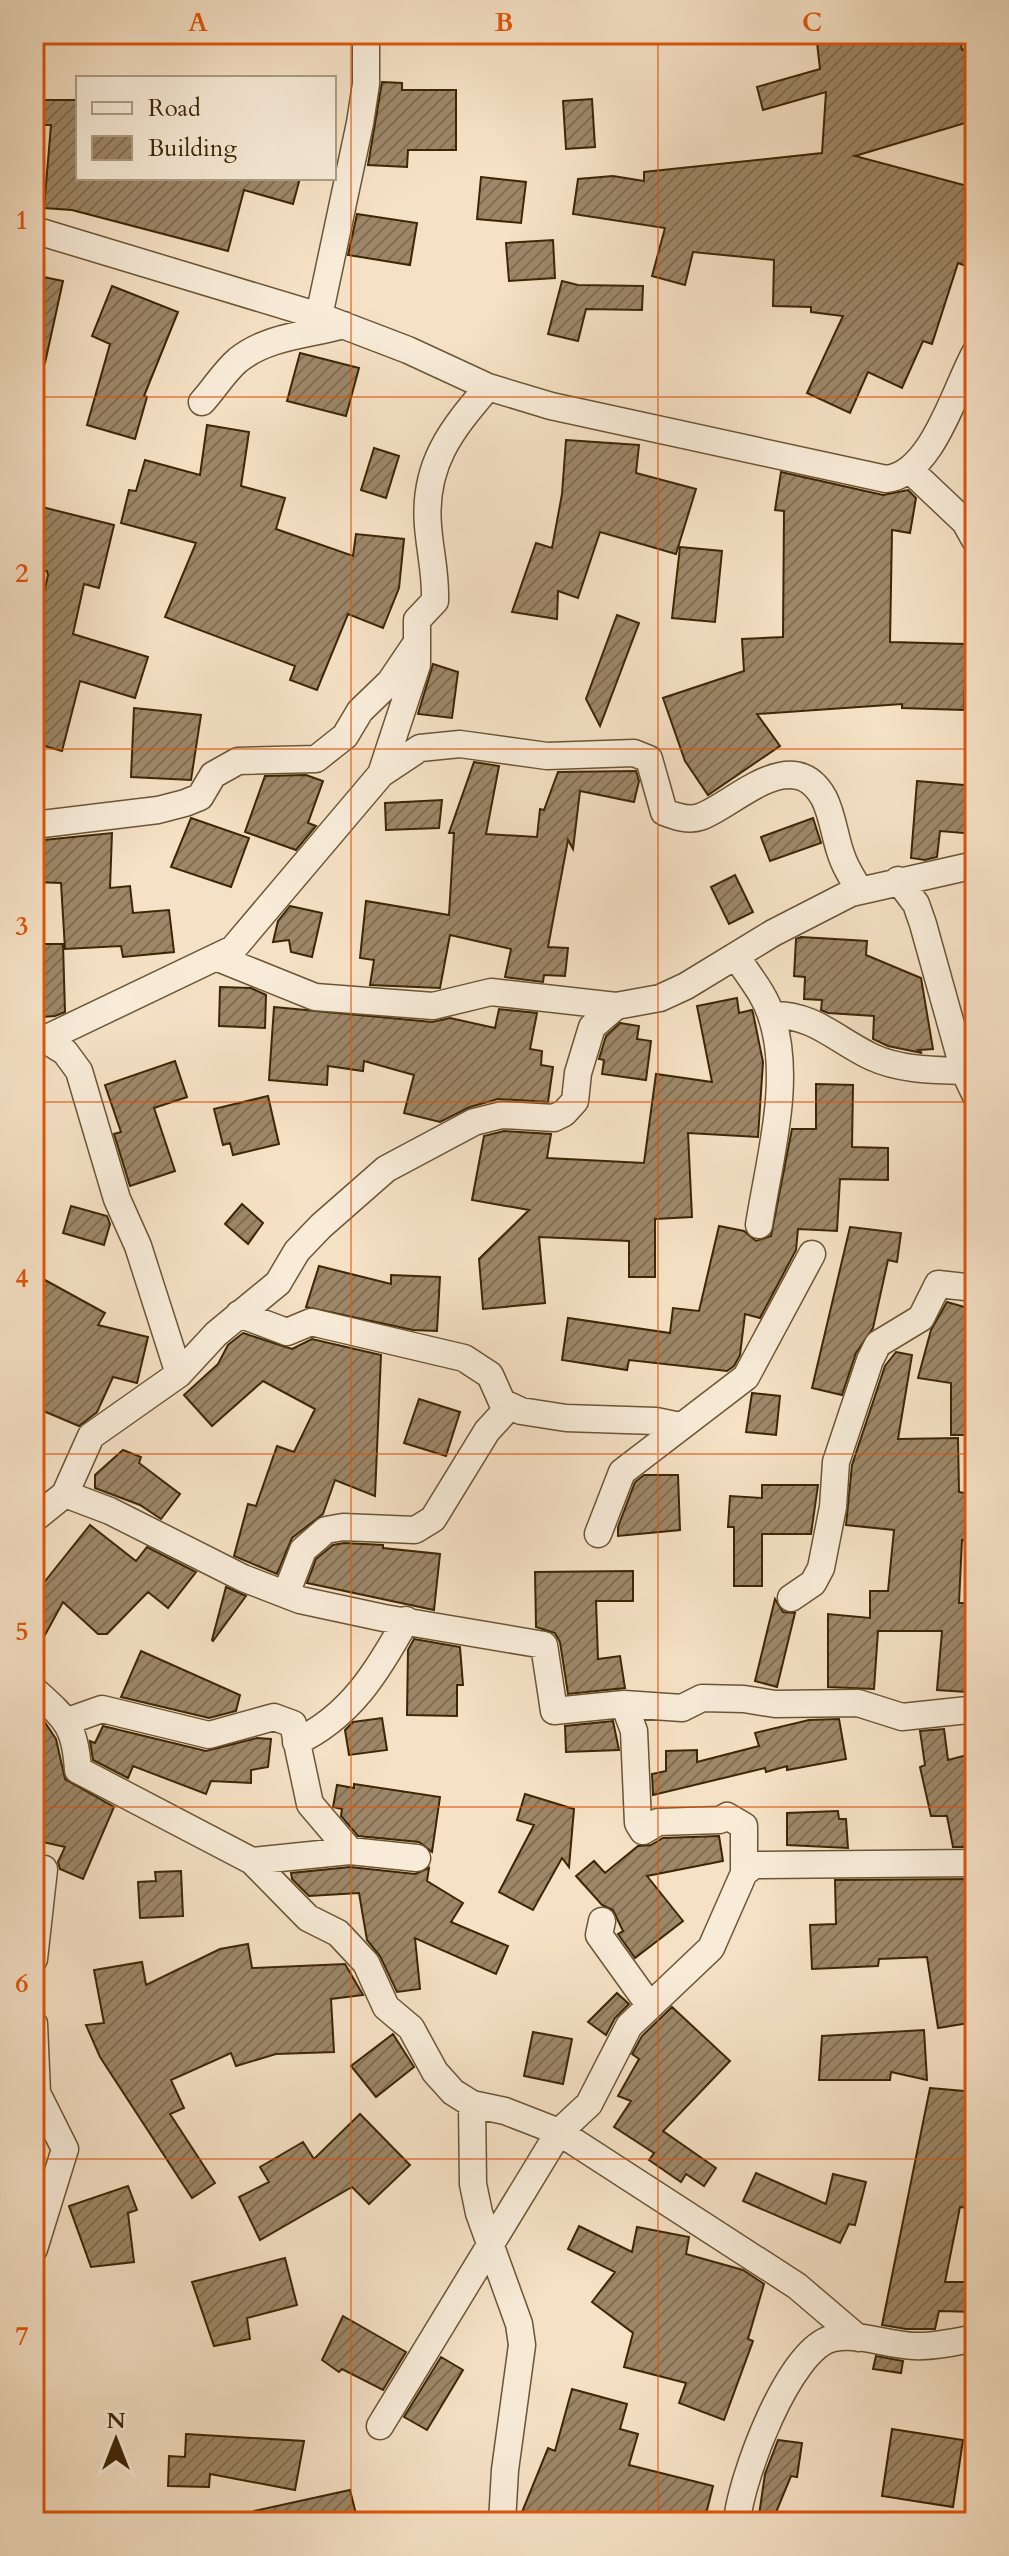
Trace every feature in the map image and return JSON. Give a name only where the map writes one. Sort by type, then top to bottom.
[{"type":"street","points":[[332,321],[366,84],[366,34]]},
{"type":"street","points":[[34,230],[332,321],[488,387],[551,406],[851,474],[886,479],[899,478],[929,448],[975,353]]},
{"type":"street","points":[[202,402],[230,369],[249,353],[332,321]]},
{"type":"street","points":[[381,774],[417,665],[417,620],[435,601],[436,569],[428,526],[429,487],[449,432],[488,387]]},
{"type":"street","points":[[910,470],[965,522],[975,540]]},
{"type":"street","points":[[34,825],[158,810],[185,803],[200,797],[213,775],[238,761],[316,759],[345,736],[360,711],[390,682],[415,645]]},
{"type":"street","points":[[179,1374],[138,1246],[117,1199],[79,1071],[42,1040],[233,949],[381,774],[412,752],[443,744],[547,756],[634,753],[649,759],[664,812],[677,818],[699,818],[758,783],[794,777],[810,782],[824,798],[843,860],[859,890]]},
{"type":"street","points":[[218,958],[315,997],[433,1006],[491,992],[616,1006],[660,998],[828,903],[859,890],[975,865]]},
{"type":"street","points":[[772,1015],[809,1019],[874,1058],[969,1082],[916,904],[898,880]]},
{"type":"street","points":[[736,956],[772,1015],[779,1089],[759,1225]]},
{"type":"street","points":[[34,1519],[65,1494],[91,1436],[179,1374],[239,1314],[278,1283],[297,1251],[386,1169],[474,1122],[502,1115],[554,1118],[564,1113],[575,1101],[592,1027],[616,1006]]},
{"type":"street","points":[[598,1534],[622,1472],[746,1377],[812,1254]]},
{"type":"street","points":[[791,1598],[813,1583],[821,1568],[833,1507],[836,1462],[878,1344],[921,1318],[938,1284],[975,1288]]},
{"type":"street","points":[[239,1314],[278,1331],[287,1332],[311,1322],[464,1358],[490,1375],[502,1402],[510,1406],[566,1418],[656,1421],[680,1426]]},
{"type":"street","points":[[286,1594],[303,1550],[326,1530],[370,1527],[415,1530],[433,1519],[487,1431],[510,1406]]},
{"type":"street","points":[[65,1494],[110,1511],[243,1578],[286,1594],[340,1609],[544,1645],[554,1711],[624,1704],[682,1708],[702,1698],[744,1699],[775,1704],[858,1703],[902,1717],[968,1710],[975,1706]]},
{"type":"street","points":[[296,1742],[321,1727],[361,1695],[406,1620]]},
{"type":"street","points":[[34,1690],[68,1721],[76,1737],[78,1770],[252,1861],[308,1918],[338,1933],[366,1963],[386,2007],[411,2028],[435,2072],[453,2092],[472,2104],[505,2111],[559,2132],[797,2286],[858,2338]]},
{"type":"street","points":[[380,2426],[559,2132],[589,2104],[629,2026],[711,1948],[744,1873],[744,1826],[727,1816],[720,1820],[658,1822],[643,1831],[638,1823],[634,1731],[624,1704]]},
{"type":"street","points":[[68,1721],[102,1709],[209,1735],[274,1717],[293,1724],[310,1804],[350,1851]]},
{"type":"street","points":[[252,1861],[350,1851],[417,1858]]},
{"type":"street","points":[[744,1873],[754,1865],[975,1863]]},
{"type":"street","points":[[34,1959],[44,1869]]},
{"type":"street","points":[[602,1921],[599,1935],[606,1948],[650,2006]]},
{"type":"street","points":[[34,2024],[37,2093],[65,2154],[34,2249]]},
{"type":"street","points":[[472,2104],[473,2184],[490,2246],[519,2324],[522,2345],[502,2522]]},
{"type":"street","points":[[737,2522],[741,2490],[780,2397],[814,2346],[833,2338],[858,2338],[915,2347],[975,2338]]},
{"type":"building","points":[[816,34],[870,34],[871,43],[959,34],[962,50],[975,47],[975,120],[855,156],[975,188],[975,269],[958,263],[932,344],[923,341],[902,388],[868,372],[850,413],[807,393],[843,316],[811,312],[811,307],[773,306],[774,260],[693,252],[685,285],[652,276],[665,228],[573,214],[578,179],[613,176],[644,181],[644,172],[822,153],[826,92],[763,110],[757,87],[820,69]]},
{"type":"building","points":[[382,82],[402,83],[402,90],[456,90],[456,150],[408,150],[407,167],[368,165]]},
{"type":"building","points":[[592,99],[595,147],[566,149],[563,101]]},
{"type":"building","points":[[34,100],[76,100],[76,180],[299,180],[293,204],[244,190],[228,251],[72,210],[44,208],[51,125],[34,125]]},
{"type":"building","points":[[481,177],[526,182],[521,223],[477,219]]},
{"type":"building","points":[[357,214],[417,223],[410,265],[348,255]]},
{"type":"building","points":[[553,240],[555,278],[509,281],[506,243]]},
{"type":"building","points":[[34,275],[63,281],[45,363],[34,362]]},
{"type":"building","points":[[562,281],[578,285],[643,286],[642,310],[586,309],[578,341],[548,334]]},
{"type":"building","points":[[112,286],[178,312],[144,396],[147,397],[135,439],[87,425],[110,344],[92,336]]},
{"type":"building","points":[[300,353],[359,368],[346,416],[287,401]]},
{"type":"building","points":[[207,425],[249,432],[241,486],[285,498],[276,529],[353,556],[356,534],[404,539],[399,588],[383,628],[348,614],[317,690],[290,680],[295,666],[165,617],[196,543],[121,523],[129,490],[136,491],[145,460],[200,475]]},
{"type":"building","points":[[566,440],[639,445],[636,473],[696,489],[676,554],[600,532],[578,598],[558,591],[557,619],[512,612],[536,543],[552,548],[562,494]]},
{"type":"building","points":[[374,448],[399,456],[386,498],[361,490]]},
{"type":"building","points":[[781,472],[883,495],[908,490],[916,498],[910,533],[892,530],[890,642],[966,644],[964,710],[902,708],[902,704],[757,714],[780,746],[708,795],[685,761],[663,698],[744,671],[742,639],[783,637],[784,511],[775,510]]},
{"type":"building","points":[[34,505],[114,525],[99,588],[84,584],[73,634],[148,657],[135,698],[80,681],[62,751],[34,743],[34,700],[43,663],[38,662],[40,655],[34,653],[34,637],[48,575],[47,571],[34,568]]},
{"type":"building","points":[[680,547],[722,551],[715,622],[672,618]]},
{"type":"building","points":[[617,615],[639,623],[600,726],[586,699]]},
{"type":"building","points":[[433,664],[458,672],[452,718],[418,714]]},
{"type":"building","points":[[134,708],[201,715],[191,780],[131,777]]},
{"type":"building","points":[[474,762],[499,766],[486,834],[537,837],[540,809],[544,810],[558,772],[636,771],[639,781],[634,802],[580,791],[573,849],[568,840],[548,947],[568,948],[565,976],[544,975],[543,982],[505,977],[511,949],[450,935],[440,988],[370,985],[374,960],[360,958],[366,901],[449,915],[454,833],[449,833]]},
{"type":"building","points":[[306,775],[323,781],[308,823],[316,826],[296,850],[245,832],[265,776]]},
{"type":"building","points":[[917,781],[975,786],[975,834],[940,831],[937,857],[925,860],[911,858]]},
{"type":"building","points":[[442,800],[439,828],[386,830],[385,803]]},
{"type":"building","points":[[191,818],[249,838],[231,887],[171,867]]},
{"type":"building","points":[[813,818],[821,843],[770,861],[761,837]]},
{"type":"building","points":[[112,833],[110,888],[130,886],[133,913],[169,910],[174,952],[123,957],[121,946],[65,949],[61,883],[34,882],[34,841]]},
{"type":"building","points":[[735,875],[753,912],[729,924],[711,887]]},
{"type":"building","points":[[290,906],[322,913],[312,957],[291,952],[289,940],[273,942],[278,921]]},
{"type":"building","points":[[796,939],[867,941],[866,955],[921,978],[933,1049],[918,1050],[922,1053],[888,1046],[873,1039],[874,1016],[828,1013],[821,1010],[822,1000],[804,999],[805,977],[794,976]]},
{"type":"building","points":[[42,944],[63,944],[65,1012],[55,1016],[42,1017],[42,1007],[34,1008],[34,958],[42,958]]},
{"type":"building","points":[[220,987],[251,988],[266,995],[265,1028],[219,1026]]},
{"type":"building","points":[[737,998],[739,1013],[752,1010],[763,1062],[758,1137],[688,1133],[692,1217],[655,1219],[655,1277],[629,1277],[629,1241],[539,1237],[545,1303],[483,1309],[479,1259],[529,1210],[472,1200],[484,1136],[504,1131],[551,1134],[547,1158],[644,1163],[656,1074],[712,1082],[697,1006]]},
{"type":"building","points":[[274,1007],[432,1022],[450,1018],[495,1028],[499,1009],[537,1013],[530,1049],[542,1051],[541,1065],[553,1067],[548,1102],[498,1099],[470,1107],[440,1122],[404,1113],[414,1075],[364,1061],[363,1071],[328,1066],[327,1085],[269,1080]]},
{"type":"building","points":[[620,1023],[639,1026],[637,1039],[651,1041],[646,1080],[602,1074],[604,1060],[599,1059],[606,1036]]},
{"type":"building","points":[[175,1061],[187,1097],[154,1108],[175,1171],[130,1186],[114,1134],[121,1132],[105,1085]]},
{"type":"building","points":[[816,1084],[853,1085],[852,1147],[888,1148],[888,1180],[840,1179],[837,1231],[798,1229],[796,1250],[760,1318],[745,1314],[740,1355],[734,1366],[727,1371],[629,1360],[627,1370],[562,1360],[568,1318],[670,1333],[673,1308],[699,1311],[719,1226],[744,1231],[756,1241],[771,1236],[792,1129],[816,1129]]},
{"type":"building","points":[[268,1096],[279,1144],[233,1155],[230,1143],[223,1145],[214,1109]]},
{"type":"building","points":[[242,1204],[263,1223],[248,1244],[225,1224]]},
{"type":"building","points":[[71,1206],[107,1216],[110,1224],[104,1245],[63,1233]]},
{"type":"building","points":[[850,1227],[901,1233],[897,1262],[888,1260],[873,1328],[856,1353],[842,1395],[812,1388]]},
{"type":"building","points":[[319,1266],[391,1284],[391,1275],[440,1277],[437,1331],[413,1330],[306,1307]]},
{"type":"building","points":[[34,1274],[105,1313],[98,1325],[148,1337],[137,1383],[113,1377],[97,1412],[79,1426],[34,1407]]},
{"type":"building","points":[[947,1302],[975,1310],[975,1435],[951,1435],[951,1383],[918,1378],[931,1330]]},
{"type":"building","points":[[243,1333],[292,1349],[312,1339],[381,1355],[375,1496],[335,1480],[323,1514],[292,1538],[277,1574],[234,1556],[248,1504],[256,1506],[277,1446],[294,1452],[315,1409],[263,1381],[212,1426],[184,1395],[218,1364],[228,1345]]},
{"type":"building","points":[[896,1352],[912,1355],[898,1439],[958,1438],[959,1492],[974,1495],[968,1541],[962,1540],[959,1603],[975,1603],[973,1690],[967,1692],[937,1690],[942,1631],[878,1631],[874,1689],[828,1687],[828,1614],[870,1618],[870,1591],[888,1591],[894,1530],[846,1525],[852,1465],[885,1366]]},
{"type":"building","points":[[752,1393],[780,1396],[776,1435],[746,1432]]},
{"type":"building","points":[[419,1399],[460,1412],[446,1456],[404,1443]]},
{"type":"building","points":[[123,1450],[141,1457],[139,1463],[180,1494],[161,1519],[140,1505],[95,1488],[95,1475]]},
{"type":"building","points":[[644,1475],[678,1475],[680,1530],[618,1536],[618,1527],[635,1482]]},
{"type":"building","points":[[762,1485],[818,1485],[811,1534],[762,1534],[762,1586],[734,1586],[734,1527],[728,1527],[730,1496],[762,1498]]},
{"type":"building","points":[[90,1525],[136,1561],[147,1547],[196,1572],[168,1608],[148,1592],[107,1634],[98,1634],[63,1602],[34,1655],[34,1595]]},
{"type":"building","points":[[333,1545],[383,1545],[383,1548],[440,1554],[434,1610],[307,1583],[316,1559]]},
{"type":"building","points":[[633,1571],[633,1601],[596,1601],[598,1659],[620,1656],[625,1688],[568,1694],[560,1642],[555,1633],[536,1627],[535,1572]]},
{"type":"building","points":[[226,1587],[246,1596],[213,1641],[212,1640]]},
{"type":"building","points":[[775,1599],[783,1612],[795,1613],[777,1687],[755,1681]]},
{"type":"building","points":[[414,1639],[460,1647],[463,1685],[457,1685],[457,1716],[407,1715],[408,1650]]},
{"type":"building","points":[[141,1651],[240,1695],[236,1711],[209,1718],[121,1697]]},
{"type":"building","points":[[34,1717],[44,1721],[56,1739],[65,1779],[114,1807],[83,1879],[60,1869],[58,1862],[65,1847],[34,1840],[34,1801],[44,1763],[34,1759]]},
{"type":"building","points":[[382,1718],[387,1750],[349,1755],[345,1730],[353,1722]]},
{"type":"building","points":[[839,1719],[846,1759],[787,1770],[787,1766],[766,1772],[765,1768],[653,1795],[652,1774],[666,1771],[666,1751],[697,1750],[697,1762],[759,1746],[755,1733],[809,1720]]},
{"type":"building","points":[[613,1721],[619,1750],[566,1752],[565,1726]]},
{"type":"building","points":[[103,1726],[206,1751],[257,1738],[271,1739],[268,1767],[251,1770],[251,1783],[211,1781],[206,1794],[133,1766],[128,1778],[93,1760],[90,1741],[95,1743]]},
{"type":"building","points":[[944,1729],[948,1760],[975,1753],[975,1847],[953,1847],[947,1816],[931,1816],[920,1767],[925,1765],[920,1731]]},
{"type":"building","points":[[354,1784],[440,1797],[432,1852],[419,1842],[358,1836],[341,1816],[342,1809],[333,1807],[337,1785],[354,1788]]},
{"type":"building","points":[[525,1794],[574,1809],[569,1867],[562,1858],[533,1910],[499,1892],[534,1825],[517,1820]]},
{"type":"building","points":[[838,1811],[839,1819],[846,1819],[848,1848],[787,1845],[787,1813]]},
{"type":"building","points":[[719,1836],[723,1861],[647,1876],[683,1921],[635,1958],[618,1934],[623,1931],[613,1910],[602,1905],[576,1876],[594,1861],[605,1873],[638,1846],[651,1845],[663,1838]]},
{"type":"building","points":[[350,1867],[415,1874],[429,1868],[427,1881],[463,1903],[451,1922],[508,1946],[496,1974],[415,1938],[420,1989],[397,1992],[380,1956],[367,1940],[359,1893],[309,1896],[292,1879],[291,1873]]},
{"type":"building","points":[[181,1871],[183,1916],[140,1918],[138,1882],[156,1881],[155,1872]]},
{"type":"building","points":[[975,1879],[975,1967],[967,1968],[975,2022],[938,2028],[927,1957],[879,1959],[878,1966],[812,1969],[810,1925],[836,1924],[835,1880]]},
{"type":"building","points":[[248,1944],[252,1968],[345,1964],[363,1995],[331,1999],[334,2052],[276,2054],[236,2066],[231,2053],[171,2080],[184,2108],[170,2114],[215,2183],[192,2198],[100,2057],[86,2025],[104,2023],[94,1970],[142,1962],[146,1985],[220,1949]]},
{"type":"building","points":[[617,1993],[629,2004],[615,2018],[606,2035],[588,2022]]},
{"type":"building","points":[[672,2007],[730,2061],[663,2131],[716,2168],[704,2186],[686,2174],[681,2182],[649,2160],[654,2153],[614,2127],[631,2101],[618,2096],[639,2059],[632,2054],[642,2036]]},
{"type":"building","points":[[924,2030],[927,2080],[891,2072],[890,2080],[819,2080],[822,2036]]},
{"type":"building","points":[[533,2032],[572,2039],[563,2084],[524,2076]]},
{"type":"building","points":[[393,2034],[414,2067],[376,2097],[351,2066]]},
{"type":"building","points":[[930,2088],[975,2092],[975,2209],[960,2207],[945,2282],[975,2282],[975,2312],[939,2311],[935,2329],[906,2329],[882,2325]]},
{"type":"building","points":[[360,2114],[410,2165],[369,2204],[352,2187],[260,2240],[239,2197],[269,2182],[260,2167],[303,2142],[314,2159]]},
{"type":"building","points":[[756,2173],[826,2204],[833,2174],[866,2182],[855,2225],[849,2224],[840,2243],[743,2201]]},
{"type":"building","points":[[128,2186],[137,2210],[128,2213],[134,2262],[91,2267],[69,2206]]},
{"type":"building","points":[[579,2226],[632,2252],[637,2227],[689,2237],[686,2254],[743,2270],[764,2284],[748,2339],[753,2341],[724,2420],[679,2403],[686,2383],[624,2367],[633,2333],[592,2302],[615,2272],[568,2249]]},
{"type":"building","points":[[285,2258],[297,2305],[247,2318],[250,2339],[214,2346],[192,2282]]},
{"type":"building","points":[[343,2316],[406,2352],[383,2390],[342,2369],[339,2372],[322,2360]]},
{"type":"building","points":[[876,2356],[903,2361],[901,2373],[873,2369]]},
{"type":"building","points":[[441,2357],[463,2370],[427,2430],[404,2417]]},
{"type":"building","points":[[572,2389],[627,2404],[620,2429],[638,2434],[629,2465],[713,2486],[704,2522],[518,2522],[548,2448],[555,2451]]},
{"type":"building","points":[[892,2429],[963,2440],[953,2507],[882,2496]]},
{"type":"building","points":[[186,2434],[304,2441],[295,2490],[210,2474],[209,2487],[168,2486],[169,2456],[185,2457]]},
{"type":"building","points":[[778,2440],[802,2443],[797,2477],[791,2476],[772,2522],[758,2522],[765,2474]]},
{"type":"building","points":[[350,2490],[358,2522],[255,2522],[254,2511]]}]
